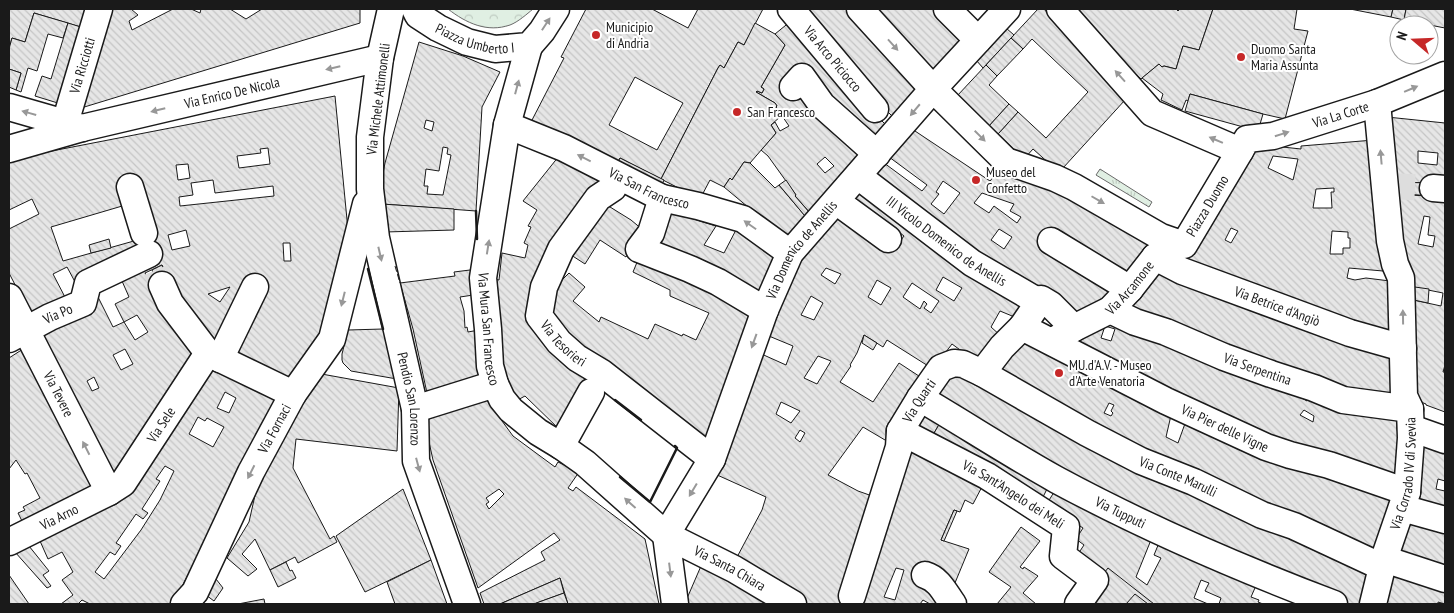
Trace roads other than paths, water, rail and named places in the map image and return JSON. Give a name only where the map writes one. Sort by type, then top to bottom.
[{"type":"street","name":"Via Ricciotti","points":[[74,126],[99,9]]},
{"type":"street","name":"Via Michele Attimonelli","points":[[370,189],[370,137],[380,58],[391,9]]},
{"type":"street","name":"Piazza Umberto I","points":[[415,9],[418,15],[455,38],[495,49],[529,46],[542,31],[556,9]]},
{"type":"street","name":"Via Arco Piciocco","points":[[791,9],[875,109]]},
{"type":"street","name":"Piazza Duomo","points":[[860,9],[933,89],[1006,161],[1074,186],[1161,237],[1184,245],[1240,151]]},
{"type":"street","points":[[947,9],[978,40]]},
{"type":"street","name":"Via Domenico de Anellis","points":[[666,535],[712,459],[765,310],[790,253],[933,89],[1007,9]]},
{"type":"street","points":[[1060,9],[1152,113],[1240,151]]},
{"type":"street","name":"Via Mura San Francesco","points":[[529,46],[507,124],[483,278],[490,366],[495,384],[502,399],[511,410],[538,432],[585,463],[666,535]]},
{"type":"street","name":"Via Enrico De Nicola","points":[[9,149],[74,126],[380,58]]},
{"type":"street","name":"Via La Corte","points":[[1240,151],[1247,139],[1272,136],[1377,103],[1445,75]]},
{"type":"street","points":[[793,87],[802,77],[822,104],[877,154]]},
{"type":"street","name":"Via Corrado IV di Svevia","points":[[1373,604],[1383,563],[1404,500],[1411,438],[1410,419],[1404,396],[1401,278],[1395,264],[1390,241],[1377,103]]},
{"type":"street","points":[[9,107],[74,126]]},
{"type":"street","name":"Via San Francesco","points":[[507,124],[564,148],[662,198],[698,206],[743,220],[790,253]]},
{"type":"street","name":"III Vicolo Domenico de Anellis","points":[[858,176],[972,264],[1039,302],[1041,299],[1051,305],[1063,335]]},
{"type":"street","name":"Via Po","points":[[17,334],[83,303],[88,283],[146,244],[130,187]]},
{"type":"street","name":"Via Tesorieri","points":[[613,188],[598,198],[562,249],[544,287],[539,316],[549,330],[577,358],[597,383],[712,459]]},
{"type":"street","name":"Via Fornaci","points":[[184,604],[195,592],[251,472],[293,394],[332,339],[370,189]]},
{"type":"street","name":"Pendio San Lorenzo","points":[[370,189],[376,238],[415,409],[416,461],[467,604]]},
{"type":"street","points":[[662,198],[651,233],[639,249],[718,282],[765,310]]},
{"type":"street","points":[[836,201],[888,239]]},
{"type":"street","points":[[1051,241],[1130,289]]},
{"type":"street","name":"Via Arcamone","points":[[1063,335],[1110,310],[1130,289],[1155,257],[1184,245]]},
{"type":"street","name":"Via Betrice d'Angiò","points":[[1155,257],[1182,271],[1350,333],[1403,348]]},
{"type":"street","points":[[162,285],[170,303],[214,356],[293,394]]},
{"type":"street","name":"Via Sele","points":[[109,492],[123,483],[214,356],[255,287]]},
{"type":"street","name":"Via Tevere","points":[[9,297],[17,334],[109,492]]},
{"type":"street","points":[[982,373],[1002,347],[1022,327],[1039,302]]},
{"type":"street","name":"Via Serpentina","points":[[1110,310],[1134,322],[1166,332],[1224,357],[1343,400],[1410,419],[1445,440]]},
{"type":"street","name":"Via Pier delle Vigne","points":[[1022,327],[1063,335],[1166,401],[1266,447],[1329,465],[1445,520]]},
{"type":"street","name":"Via Quarti","points":[[852,596],[899,447],[900,430],[942,368],[954,363],[963,364],[982,373]]},
{"type":"street","name":"Via Conte Marulli","points":[[982,373],[1087,433],[1141,460],[1194,482],[1262,515],[1294,526],[1383,563],[1445,579]]},
{"type":"street","points":[[561,446],[597,383]]},
{"type":"street","points":[[415,409],[495,384]]},
{"type":"street","name":"Via Tupputi","points":[[920,398],[1057,480],[1154,529],[1259,576],[1334,604]]},
{"type":"street","name":"Via Sant'Angelo dei Meli","points":[[900,430],[987,476],[1066,527],[1063,556],[1095,580],[1078,604]]},
{"type":"street","points":[[1040,510],[1057,480]]},
{"type":"street","name":"Via Arno","points":[[12,536],[109,492]]},
{"type":"street","points":[[666,535],[675,604]]},
{"type":"street","name":"Via Santa Chiara","points":[[666,535],[734,570],[793,604]]},
{"type":"street","points":[[926,575],[937,581],[953,604]]},
{"type":"tunnel","points":[[1389,186],[1433,188]]},
{"type":"tunnel","points":[[144,233],[149,254],[162,285]]},
{"type":"place","name":"Municipio di Andria","points":[[596,35]]},
{"type":"place","name":"Duomo Santa Maria Assunta","points":[[1241,57]]},
{"type":"place","name":"San Francesco","points":[[737,112]]},
{"type":"place","name":"Museo del Confetto","points":[[976,180]]},
{"type":"place","name":"MU.d'A.V. - Museo d'Arte Venatoria","points":[[1059,373]]}]
